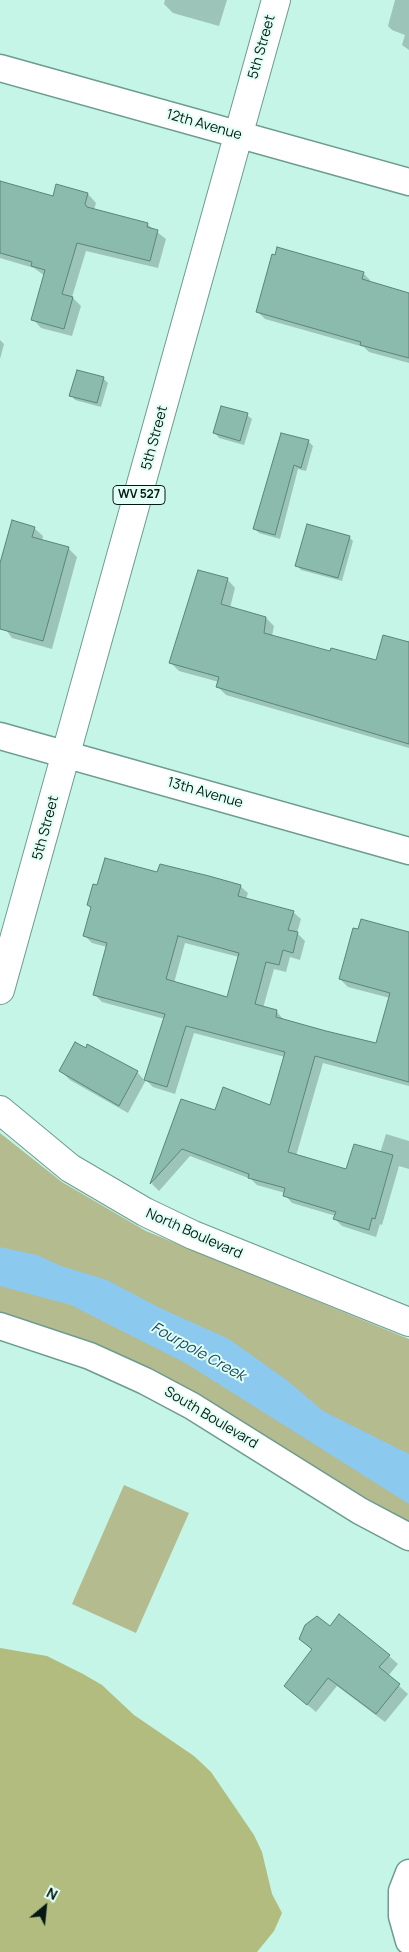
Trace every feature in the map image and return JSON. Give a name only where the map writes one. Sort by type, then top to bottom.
[{"type":"main road","name":"5th Street","points":[[0,990],[276,0]]},
{"type":"main road","name":"North Boulevard","points":[[0,1110],[70,1168],[106,1191],[145,1212],[193,1235],[409,1322]]},
{"type":"street","name":"12th Avenue","points":[[0,68],[409,182]]},
{"type":"street","name":"13th Avenue","points":[[0,736],[409,851]]},
{"type":"street","name":"South Boulevard","points":[[0,1326],[90,1356],[145,1380],[192,1406],[360,1511],[409,1537]]},
{"type":"street","points":[[409,1873],[402,1892],[402,1916],[409,1941]]},
{"type":"green space","points":[[0,1133],[62,1182],[146,1231],[409,1339],[409,1527],[60,1333],[0,1313]]},
{"type":"green space","points":[[124,1485],[189,1513],[136,1633],[72,1604]]},
{"type":"green space","points":[[0,1648],[47,1656],[102,1685],[134,1715],[194,1756],[211,1772],[254,1835],[262,1852],[272,1894],[282,1913],[274,1931],[257,1952],[0,1952]]},
{"type":"water","name":"Fourpole Creek","points":[[0,1247],[37,1255],[61,1266],[107,1280],[160,1308],[229,1339],[288,1381],[323,1411],[409,1454],[409,1504],[187,1364],[71,1305],[0,1286]]},
{"type":"building","points":[[0,181],[53,196],[56,184],[88,193],[85,204],[87,207],[148,223],[147,227],[158,230],[150,261],[77,243],[62,294],[73,297],[64,329],[31,320],[45,270],[31,266],[32,262],[0,253]]},
{"type":"building","points":[[277,247],[364,272],[362,279],[409,293],[409,358],[360,345],[361,342],[256,312],[272,254],[275,255]]},
{"type":"building","points":[[77,370],[104,377],[97,403],[69,396]]},
{"type":"building","points":[[221,406],[248,413],[240,441],[213,433]]},
{"type":"building","points":[[281,433],[309,440],[301,468],[294,465],[275,535],[253,529]]},
{"type":"building","points":[[12,520],[35,527],[32,537],[69,547],[43,641],[0,629],[0,563]]},
{"type":"building","points":[[307,524],[350,536],[338,578],[295,566]]},
{"type":"building","points":[[198,570],[228,578],[221,604],[266,617],[264,633],[330,651],[331,648],[376,660],[383,635],[409,642],[409,744],[216,687],[219,677],[169,663]]},
{"type":"building","points":[[105,858],[157,872],[160,864],[241,885],[238,896],[294,911],[288,930],[298,932],[293,953],[283,950],[279,965],[266,962],[255,1004],[277,1010],[276,1017],[376,1043],[390,993],[339,979],[353,928],[358,929],[361,919],[409,932],[409,1082],[315,1056],[288,1152],[346,1169],[354,1144],[393,1155],[375,1219],[372,1218],[369,1230],[333,1219],[336,1212],[283,1196],[285,1188],[248,1178],[249,1174],[182,1149],[150,1184],[181,1099],[215,1110],[223,1087],[270,1105],[285,1052],[186,1026],[167,1087],[144,1080],[165,1014],[93,995],[107,943],[83,936],[91,907],[87,905],[93,884],[97,885]],"holes":[[[178,936],[239,953],[227,997],[166,979]]]},
{"type":"building","points":[[75,1042],[86,1048],[87,1044],[138,1071],[119,1106],[59,1071]]},
{"type":"building","points":[[339,1614],[390,1655],[379,1667],[400,1684],[376,1714],[328,1678],[307,1705],[284,1686],[312,1649],[299,1639],[305,1625],[317,1616],[330,1626]]}]
